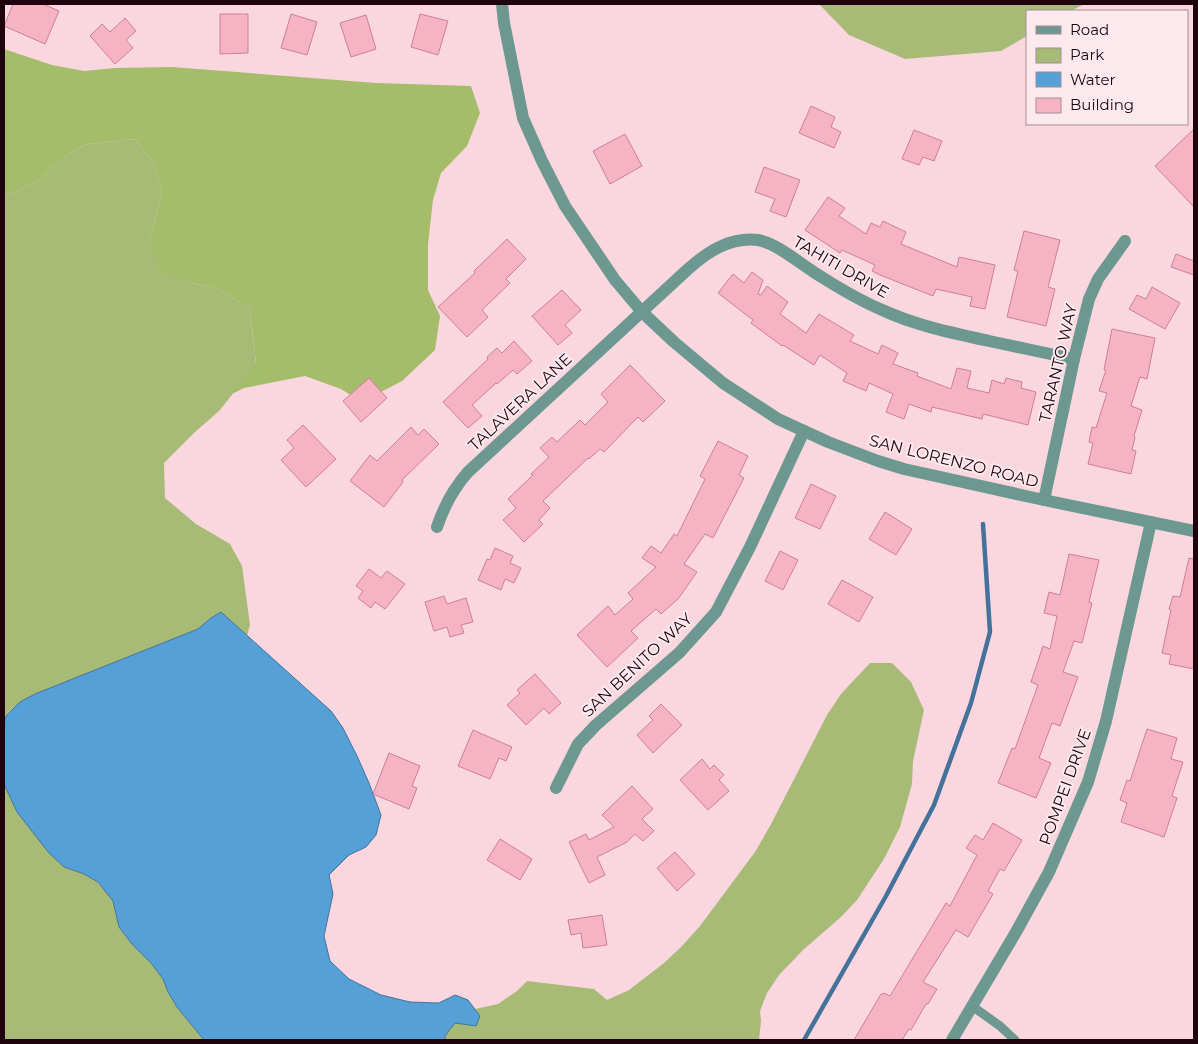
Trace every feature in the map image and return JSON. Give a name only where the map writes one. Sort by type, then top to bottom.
[{"type":"street","name":"SAN LORENZO ROAD","points":[[502,4],[504,24],[523,118],[565,206],[615,280],[642,312],[723,383],[778,419],[853,452],[904,468],[1044,500],[1194,531]]},
{"type":"street","name":"TAHITI DRIVE","points":[[642,312],[686,270],[707,253],[738,241],[759,240],[773,246],[855,297],[899,317],[942,331],[1074,359]]},
{"type":"street","name":"TARANTO WAY","points":[[1044,500],[1086,309],[1093,288],[1124,241]]},
{"type":"street","name":"TALAVERA LANE","points":[[437,527],[449,498],[457,484],[468,472],[642,312]]},
{"type":"street","name":"SAN BENITO WAY","points":[[556,788],[578,744],[596,725],[679,653],[716,612],[750,547],[804,432]]},
{"type":"street","name":"POMPEI DRIVE","points":[[952,1040],[1049,872],[1088,782],[1106,721],[1151,522]]},
{"type":"lane","points":[[972,1006],[1000,1026],[1015,1040]]},
{"type":"green space","points":[[819,4],[1084,4],[1073,10],[1026,10],[1026,37],[1001,51],[905,59],[849,35]]},
{"type":"green space","points":[[4,49],[52,65],[84,71],[115,68],[172,67],[376,83],[471,86],[480,113],[467,146],[441,173],[433,200],[428,244],[428,290],[440,316],[435,350],[402,381],[362,402],[341,389],[305,376],[244,388],[232,394],[256,363],[250,309],[216,287],[190,283],[160,272],[150,238],[162,193],[154,163],[135,139],[88,144],[69,153],[38,181],[4,196]]},
{"type":"green space","points":[[135,139],[154,163],[162,193],[150,238],[190,283],[216,287],[250,309],[256,364],[220,410],[164,463],[165,498],[196,524],[230,544],[242,566],[250,625],[247,636],[221,613],[211,618],[199,629],[35,694],[20,702],[6,715],[4,724],[4,196],[38,181],[69,153],[88,144]]},
{"type":"green space","points":[[870,663],[892,663],[911,682],[924,710],[913,761],[912,784],[900,827],[884,859],[857,900],[841,917],[803,950],[779,975],[767,993],[760,1011],[759,1040],[445,1040],[445,1036],[455,1023],[480,1016],[475,1009],[498,1004],[517,991],[527,981],[594,989],[607,1000],[629,990],[664,963],[700,926],[755,852],[827,715],[841,694]]},
{"type":"green space","points":[[4,784],[17,812],[64,867],[84,874],[98,882],[113,901],[119,927],[132,944],[151,963],[163,979],[177,1007],[204,1040],[4,1040]]},
{"type":"water","points":[[221,612],[331,711],[343,728],[358,758],[381,815],[376,835],[366,847],[349,855],[329,875],[333,894],[324,936],[330,961],[349,979],[381,995],[410,1002],[439,1003],[455,995],[468,1000],[480,1016],[476,1026],[455,1023],[445,1036],[445,1040],[204,1040],[177,1007],[163,979],[151,963],[132,944],[119,927],[113,901],[98,882],[84,874],[64,867],[49,853],[17,812],[4,784],[4,724],[6,716],[20,702],[35,694],[198,629]]},
{"type":"building","points":[[13,4],[43,4],[59,11],[45,44],[4,26]]},
{"type":"building","points":[[220,14],[248,14],[248,53],[220,54]]},
{"type":"building","points":[[291,14],[317,22],[307,55],[281,48]]},
{"type":"building","points":[[420,14],[448,21],[438,55],[411,47]]},
{"type":"building","points":[[366,15],[376,49],[351,57],[340,23]]},
{"type":"building","points":[[125,18],[136,31],[126,40],[133,48],[115,64],[90,36],[102,24],[110,32]]},
{"type":"building","points":[[811,106],[835,117],[831,127],[841,132],[834,148],[799,133]]},
{"type":"building","points":[[1194,129],[1194,207],[1155,166]]},
{"type":"building","points":[[914,130],[942,141],[934,161],[923,157],[919,165],[902,159]]},
{"type":"building","points":[[625,134],[642,166],[610,184],[593,151]]},
{"type":"building","points":[[764,167],[800,180],[786,217],[770,211],[775,199],[755,192]]},
{"type":"building","points":[[828,197],[845,208],[839,216],[866,234],[871,223],[880,227],[883,221],[906,232],[901,244],[957,267],[959,257],[995,265],[985,309],[970,306],[972,297],[936,289],[933,296],[880,275],[872,271],[875,265],[842,250],[840,253],[805,230]]},
{"type":"building","points":[[1024,231],[1060,240],[1048,287],[1055,289],[1046,326],[1007,317],[1018,271],[1014,270]]},
{"type":"building","points":[[507,239],[526,259],[506,279],[510,283],[482,310],[488,317],[467,337],[438,307],[475,273],[474,271]]},
{"type":"building","points":[[1176,254],[1194,261],[1194,275],[1171,267]]},
{"type":"building","points":[[752,272],[763,280],[758,294],[761,295],[767,286],[788,302],[780,314],[806,333],[819,314],[854,335],[850,341],[878,354],[882,345],[898,353],[893,364],[918,373],[917,376],[951,389],[957,368],[971,371],[967,388],[989,393],[992,380],[1004,384],[1006,378],[1022,382],[1021,388],[1036,392],[1028,425],[983,414],[982,419],[932,407],[931,412],[909,404],[904,419],[886,412],[893,394],[869,383],[866,391],[843,381],[847,373],[820,355],[814,365],[782,346],[751,323],[753,320],[718,293],[733,274],[744,283]]},
{"type":"building","points":[[1152,287],[1180,303],[1165,329],[1129,309],[1137,295],[1146,299]]},
{"type":"building","points":[[562,290],[581,310],[565,325],[572,333],[558,345],[532,316]]},
{"type":"building","points":[[1112,329],[1155,338],[1147,379],[1140,377],[1131,406],[1142,410],[1134,436],[1132,450],[1136,451],[1131,474],[1088,464],[1093,443],[1089,442],[1092,427],[1096,428],[1107,393],[1099,391],[1106,370],[1104,370]]},
{"type":"building","points":[[514,341],[532,361],[517,374],[513,370],[472,405],[482,416],[468,428],[443,402],[497,348],[502,353]]},
{"type":"building","points":[[630,365],[665,401],[643,422],[638,417],[604,452],[600,449],[588,458],[543,501],[550,508],[539,520],[543,524],[524,542],[503,520],[516,508],[508,499],[549,457],[540,448],[552,437],[557,442],[580,420],[585,425],[608,402],[601,394]]},
{"type":"building","points":[[369,378],[387,398],[361,422],[343,401]]},
{"type":"building","points":[[303,425],[336,459],[306,487],[281,460],[294,448],[287,440]]},
{"type":"building","points":[[411,427],[418,435],[424,429],[439,444],[402,480],[403,482],[384,507],[350,481],[370,455],[377,461]]},
{"type":"building","points":[[718,441],[748,456],[739,475],[744,478],[713,538],[705,534],[684,564],[697,572],[678,599],[661,614],[656,609],[631,631],[638,638],[607,667],[577,635],[608,606],[615,615],[633,599],[628,593],[656,567],[642,558],[651,546],[661,553],[674,534],[677,536],[705,479],[700,476]]},
{"type":"building","points":[[811,484],[836,496],[820,529],[795,518]]},
{"type":"building","points":[[885,512],[912,529],[896,555],[869,539]]},
{"type":"building","points":[[495,548],[513,556],[510,563],[521,568],[514,583],[505,579],[501,590],[478,580],[487,559],[490,560]]},
{"type":"building","points":[[780,551],[798,560],[783,590],[765,581]]},
{"type":"building","points":[[1069,554],[1099,560],[1089,602],[1092,603],[1082,643],[1074,641],[1063,672],[1078,677],[1060,726],[1052,723],[1039,758],[1051,763],[1036,798],[998,783],[1012,748],[1015,749],[1038,685],[1031,682],[1043,646],[1050,649],[1057,616],[1044,613],[1049,592],[1060,595]]},
{"type":"building","points":[[1189,558],[1194,559],[1194,669],[1169,664],[1171,655],[1162,653],[1171,610],[1169,609],[1173,596],[1180,597]]},
{"type":"building","points":[[369,569],[381,578],[387,571],[405,584],[385,609],[375,602],[371,608],[358,598],[363,591],[356,586]]},
{"type":"building","points":[[842,580],[873,597],[859,622],[828,604]]},
{"type":"building","points":[[444,596],[447,604],[466,598],[473,622],[461,625],[464,633],[450,637],[447,627],[434,631],[425,602]]},
{"type":"building","points":[[535,674],[561,703],[549,714],[544,708],[526,725],[507,705],[520,693],[517,690]]},
{"type":"building","points":[[661,704],[682,725],[653,753],[637,735],[653,720],[649,716]]},
{"type":"building","points":[[1147,729],[1177,738],[1171,759],[1183,762],[1172,796],[1177,798],[1164,837],[1121,822],[1127,803],[1120,800],[1127,780],[1130,781]]},
{"type":"building","points":[[473,730],[512,747],[506,761],[499,758],[490,779],[458,766]]},
{"type":"building","points":[[389,753],[420,766],[412,786],[417,788],[409,809],[373,794]]},
{"type":"building","points":[[702,759],[710,769],[714,765],[724,775],[719,780],[729,791],[708,810],[680,780]]},
{"type":"building","points":[[632,786],[653,809],[642,819],[654,831],[643,841],[635,834],[627,842],[597,857],[605,875],[589,883],[569,842],[586,834],[589,840],[614,827],[602,815]]},
{"type":"building","points":[[993,823],[1022,840],[1004,871],[1000,869],[988,891],[993,894],[968,937],[956,930],[923,982],[937,989],[928,1004],[926,1004],[911,1030],[909,1029],[902,1040],[854,1040],[881,994],[884,993],[890,996],[946,903],[950,906],[977,855],[966,848],[975,835],[983,840]]},
{"type":"building","points":[[500,839],[532,859],[520,880],[487,860]]},
{"type":"building","points":[[675,852],[695,874],[677,891],[657,868]]},
{"type":"building","points":[[602,915],[607,945],[583,948],[581,933],[571,935],[568,920]]},
{"type":"waterway","points":[[804,1040],[886,896],[934,805],[971,703],[990,632],[983,524]]}]
